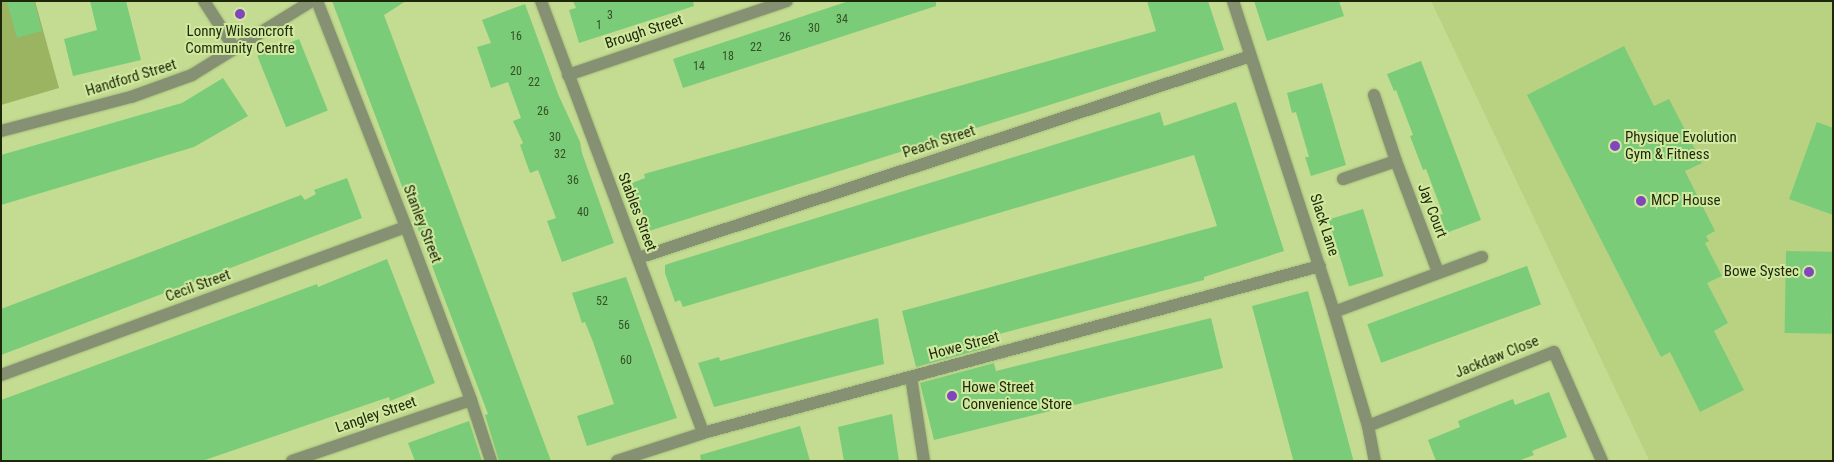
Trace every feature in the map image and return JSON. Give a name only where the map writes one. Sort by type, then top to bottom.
[{"type":"street","points":[[204,1],[235,49]]},
{"type":"street","name":"Handford Street","points":[[1,132],[161,88],[192,75],[312,1]]},
{"type":"street","name":"Stanley Street","points":[[317,1],[406,227],[471,400],[491,461]]},
{"type":"street","name":"Stables Street","points":[[541,1],[703,433]]},
{"type":"street","name":"Brough Street","points":[[568,74],[787,1]]},
{"type":"street","name":"Slack Lane","points":[[1233,1],[1320,266],[1368,426],[1375,461]]},
{"type":"street","name":"Peach Street","points":[[638,258],[1251,56]]},
{"type":"street","name":"Jay Court","points":[[1374,95],[1396,161],[1438,272]]},
{"type":"street","points":[[1343,179],[1396,161]]},
{"type":"street","name":"Cecil Street","points":[[1,375],[406,227]]},
{"type":"street","points":[[1334,312],[1482,257]]},
{"type":"street","name":"Howe Street","points":[[617,461],[703,433],[1320,266]]},
{"type":"street","name":"Jackdaw Close","points":[[1368,426],[1554,352],[1602,461]]},
{"type":"street","points":[[911,377],[924,461]]},
{"type":"street","name":"Langley Street","points":[[292,461],[471,400]]},
{"type":"shaded area","points":[[1,1],[35,1],[59,88],[1,105]]},
{"type":"shaded area","points":[[1431,1],[1833,1],[1833,461],[1646,461],[1649,460]]},
{"type":"building","points":[[7,1],[34,1],[42,31],[17,38]]},
{"type":"building","points":[[90,1],[126,1],[141,60],[73,76],[64,39],[97,30]]},
{"type":"building","points":[[332,1],[406,1],[384,15],[551,461],[499,461],[485,415],[488,414]]},
{"type":"building","points":[[573,1],[693,1],[694,6],[579,43],[569,10],[576,8]]},
{"type":"building","points":[[849,1],[936,1],[936,6],[683,88],[673,59]]},
{"type":"building","points":[[1147,1],[1208,1],[1224,50],[649,231],[632,183],[645,178],[644,174],[1156,31]]},
{"type":"building","points":[[1254,1],[1339,1],[1344,16],[1267,41]]},
{"type":"building","points":[[525,4],[558,94],[580,142],[582,153],[614,243],[562,262],[547,221],[556,218],[538,170],[530,173],[520,145],[523,143],[513,121],[521,118],[508,82],[491,88],[477,47],[491,43],[482,20]]},
{"type":"building","points":[[299,39],[328,110],[286,127],[257,56]]},
{"type":"building","name":"MCP House","points":[[1624,46],[1654,106],[1669,99],[1702,163],[1685,171],[1715,231],[1706,236],[1709,241],[1705,243],[1722,276],[1707,283],[1728,323],[1714,331],[1744,390],[1700,412],[1670,352],[1661,357],[1527,95]]},
{"type":"building","points":[[1421,61],[1481,220],[1446,233],[1440,215],[1443,214],[1426,169],[1423,170],[1410,136],[1413,135],[1396,90],[1394,91],[1387,74]]},
{"type":"building","points":[[223,78],[248,116],[194,147],[1,205],[1,155],[182,103]]},
{"type":"building","points":[[1322,83],[1346,165],[1311,176],[1305,157],[1309,157],[1296,112],[1292,113],[1287,93]]},
{"type":"building","points":[[1236,102],[1284,251],[1204,277],[1204,280],[988,337],[990,347],[916,367],[902,311],[1217,226],[1194,155],[683,307],[680,300],[675,302],[665,273],[665,265],[677,261],[1160,112],[1164,126]]},
{"type":"building","points":[[1817,122],[1833,128],[1833,215],[1789,199]]},
{"type":"building","points":[[347,178],[362,218],[1,355],[1,309],[301,195],[305,200],[316,194],[314,190]]},
{"type":"building","points":[[1363,209],[1383,276],[1349,286],[1329,220]]},
{"type":"building","points":[[1786,251],[1833,252],[1832,334],[1785,333]]},
{"type":"building","points":[[387,259],[435,383],[390,401],[389,397],[202,461],[1,461],[1,400],[317,284],[318,287]]},
{"type":"building","points":[[1527,266],[1541,305],[1381,363],[1367,324]]},
{"type":"building","points":[[626,277],[677,418],[587,446],[577,416],[614,404],[593,342],[585,322],[582,323],[572,293]]},
{"type":"building","points":[[1308,291],[1354,461],[1294,461],[1252,306]]},
{"type":"building","points":[[878,318],[884,364],[714,407],[698,363],[719,357],[720,361]]},
{"type":"building","points":[[1211,318],[1223,368],[934,440],[920,383],[994,363],[996,371]]},
{"type":"building","points":[[1549,392],[1567,437],[1532,451],[1534,455],[1518,461],[1436,461],[1428,440],[1460,427],[1458,421],[1513,399],[1515,405]]},
{"type":"building","points":[[892,414],[899,461],[844,461],[838,427]]},
{"type":"building","points":[[469,421],[482,461],[415,461],[408,443]]},
{"type":"building","points":[[800,426],[810,461],[701,461],[700,455]]},
{"type":"place","name":"Lonny Wilsoncroft Community Centre","points":[[240,14]]},
{"type":"place","name":"Physique Evolution Gym & Fitness","points":[[1615,146]]},
{"type":"place","name":"MCP House","points":[[1641,201]]},
{"type":"place","name":"Bowe Systec","points":[[1809,272]]},
{"type":"place","name":"Howe Street Convenience Store","points":[[952,396]]}]
